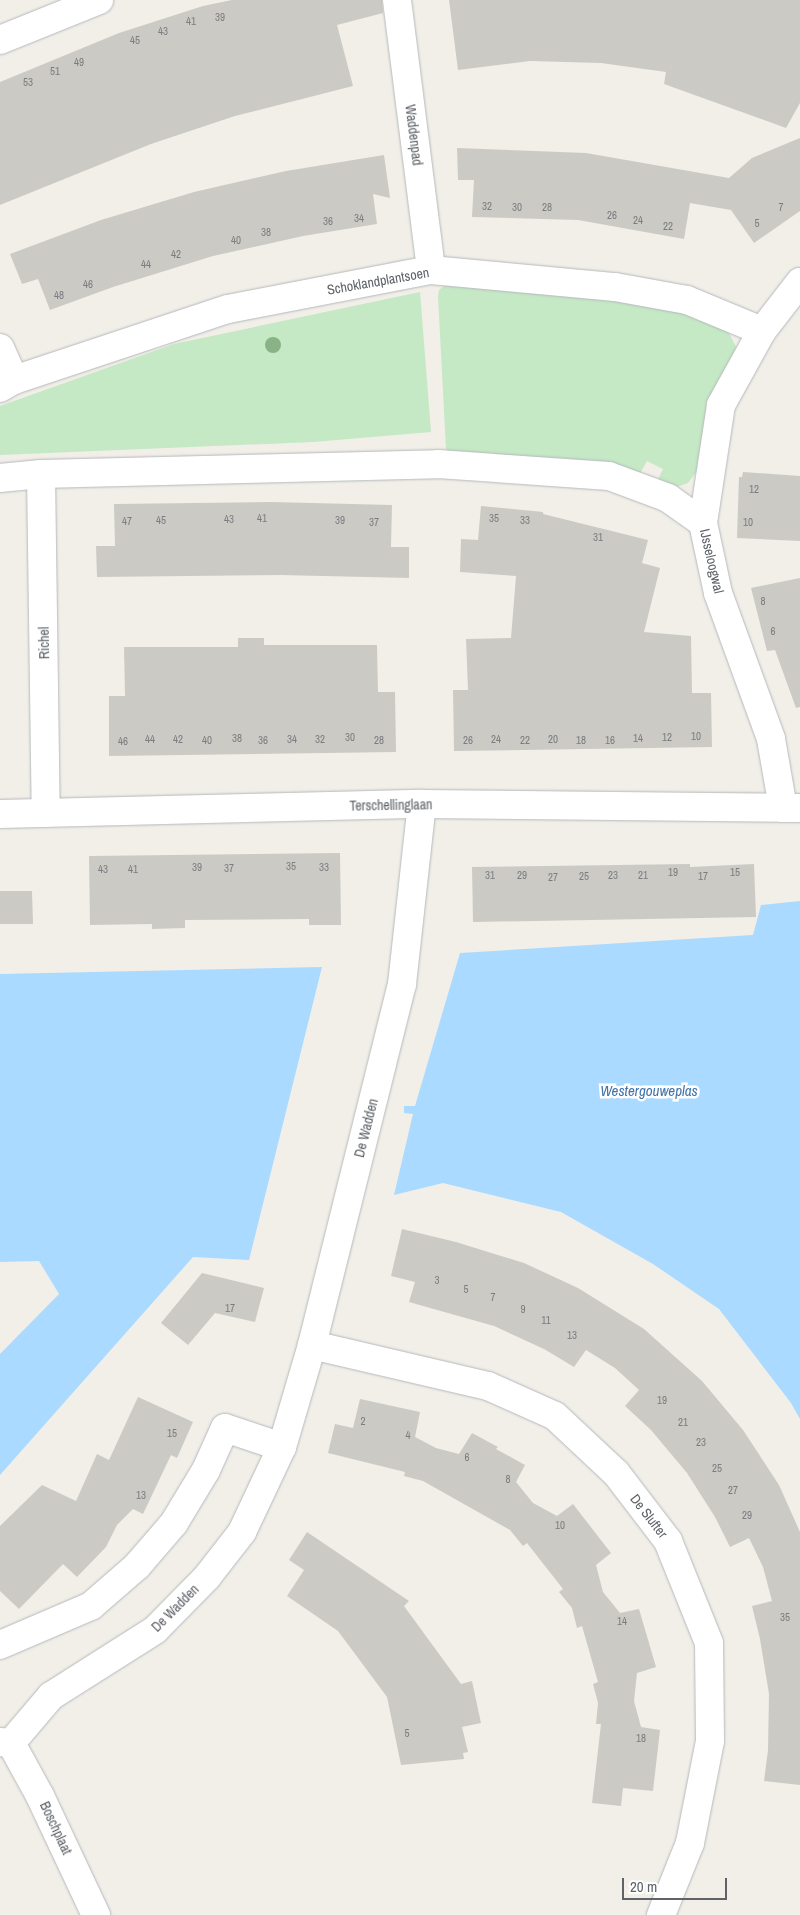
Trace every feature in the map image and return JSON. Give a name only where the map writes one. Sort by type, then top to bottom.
[{"type":"street","points":[[0,40],[100,0]]},
{"type":"street","name":"Waddenpad","points":[[397,0],[431,270]]},
{"type":"street","name":"Schoklandplantsoen","points":[[7,384],[228,309],[431,270],[615,287],[687,300],[762,331]]},
{"type":"street","name":"IJsseloogwal","points":[[791,808],[771,739],[718,593],[702,522],[721,405],[762,331],[800,282]]},
{"type":"street","points":[[0,348],[7,384]]},
{"type":"street","points":[[0,478],[41,474],[438,464],[609,476],[668,498],[702,522]]},
{"type":"street","name":"Richel","points":[[41,474],[46,813]]},
{"type":"street","name":"Terschellinglaan","points":[[0,814],[422,804],[791,808]]},
{"type":"street","name":"De Wadden","points":[[5,1743],[51,1696],[155,1630],[207,1576],[242,1532],[282,1447],[312,1345],[402,984],[422,804]]},
{"type":"street","name":"De Slufter","points":[[312,1345],[488,1386],[554,1416],[616,1473],[668,1541],[709,1643],[710,1741],[690,1843],[661,1915]]},
{"type":"street","points":[[0,1645],[91,1606],[137,1566],[174,1523],[206,1470],[225,1428],[282,1447]]},
{"type":"street","name":"Boschplaat","points":[[5,1743],[40,1796],[96,1915]]},
{"type":"green space","points":[[444,286],[548,288],[629,300],[725,325],[736,347],[697,471],[688,483],[668,490],[655,486],[663,469],[647,461],[638,477],[449,453],[446,449],[438,296],[439,290]]},
{"type":"green space","points":[[420,292],[431,432],[313,442],[0,455],[0,406],[174,344]]},
{"type":"water","name":"Westergouweplas","points":[[800,901],[800,1419],[791,1403],[719,1309],[653,1264],[561,1212],[443,1183],[394,1195],[413,1114],[404,1113],[404,1106],[415,1106],[460,953],[753,935],[761,905]]},
{"type":"water","points":[[322,967],[249,1260],[193,1257],[0,1475],[0,1354],[59,1294],[39,1261],[0,1262],[0,974]]},
{"type":"building","points":[[232,0],[382,0],[383,13],[337,25],[353,86],[235,116],[151,144],[0,205],[0,82],[119,33],[203,6]]},
{"type":"building","points":[[449,0],[800,0],[800,103],[786,128],[664,84],[666,72],[601,63],[530,61],[458,70]]},
{"type":"building","points":[[800,138],[800,211],[754,243],[731,210],[690,203],[684,239],[578,220],[472,217],[474,180],[458,180],[457,148],[586,153],[729,178],[752,158]]},
{"type":"building","points":[[384,155],[390,198],[373,194],[377,224],[303,236],[213,256],[113,287],[50,310],[38,279],[22,284],[10,254],[101,220],[194,192],[286,171]]},
{"type":"building","points":[[743,472],[800,476],[800,541],[737,538],[739,477],[742,477]]},
{"type":"building","points":[[271,502],[392,505],[391,547],[409,547],[409,578],[280,575],[97,577],[96,546],[115,546],[114,504]]},
{"type":"building","points":[[481,506],[543,512],[543,514],[648,540],[642,563],[660,568],[644,632],[691,636],[692,693],[711,693],[712,747],[454,751],[453,690],[468,690],[466,639],[511,638],[516,576],[460,572],[461,539],[478,540]]},
{"type":"building","points":[[800,578],[800,707],[796,708],[775,650],[767,651],[751,588]]},
{"type":"building","points":[[238,638],[264,638],[264,645],[377,645],[378,692],[395,692],[396,752],[109,756],[109,696],[125,696],[124,647],[238,647]]},
{"type":"building","points":[[340,853],[341,925],[309,925],[309,919],[185,920],[185,928],[152,929],[152,924],[90,925],[89,856]]},
{"type":"building","points":[[690,864],[690,867],[754,864],[756,917],[473,922],[472,867]]},
{"type":"building","points":[[0,891],[32,891],[33,924],[0,924]]},
{"type":"building","points":[[402,1229],[456,1242],[524,1263],[578,1288],[644,1329],[702,1381],[743,1430],[779,1485],[800,1532],[800,1785],[764,1781],[768,1750],[769,1694],[760,1639],[752,1606],[772,1601],[763,1567],[749,1538],[730,1547],[715,1517],[687,1473],[651,1430],[625,1406],[639,1390],[615,1368],[586,1350],[574,1367],[544,1349],[494,1326],[409,1302],[415,1282],[391,1276]]},
{"type":"building","points":[[202,1273],[264,1288],[255,1322],[215,1313],[188,1345],[161,1323]]},
{"type":"building","points":[[138,1397],[193,1422],[177,1458],[171,1455],[143,1514],[133,1509],[117,1525],[106,1547],[77,1577],[63,1564],[19,1609],[0,1591],[0,1526],[42,1485],[76,1501],[97,1454],[109,1460]]},
{"type":"building","points":[[360,1399],[420,1412],[415,1437],[436,1448],[459,1454],[472,1433],[498,1447],[496,1449],[525,1465],[516,1482],[533,1503],[557,1516],[573,1504],[611,1553],[596,1565],[603,1592],[620,1613],[639,1609],[656,1667],[637,1673],[634,1701],[641,1727],[660,1730],[653,1791],[623,1788],[621,1806],[592,1803],[601,1724],[596,1724],[598,1703],[593,1684],[598,1682],[582,1626],[577,1628],[572,1608],[559,1592],[563,1589],[527,1543],[523,1546],[510,1530],[423,1481],[404,1476],[405,1472],[328,1453],[335,1424],[353,1428]]},
{"type":"building","points":[[307,1532],[409,1601],[404,1606],[461,1684],[472,1681],[481,1723],[462,1727],[468,1752],[463,1753],[464,1759],[401,1765],[387,1697],[338,1631],[287,1596],[304,1570],[289,1560]]}]
